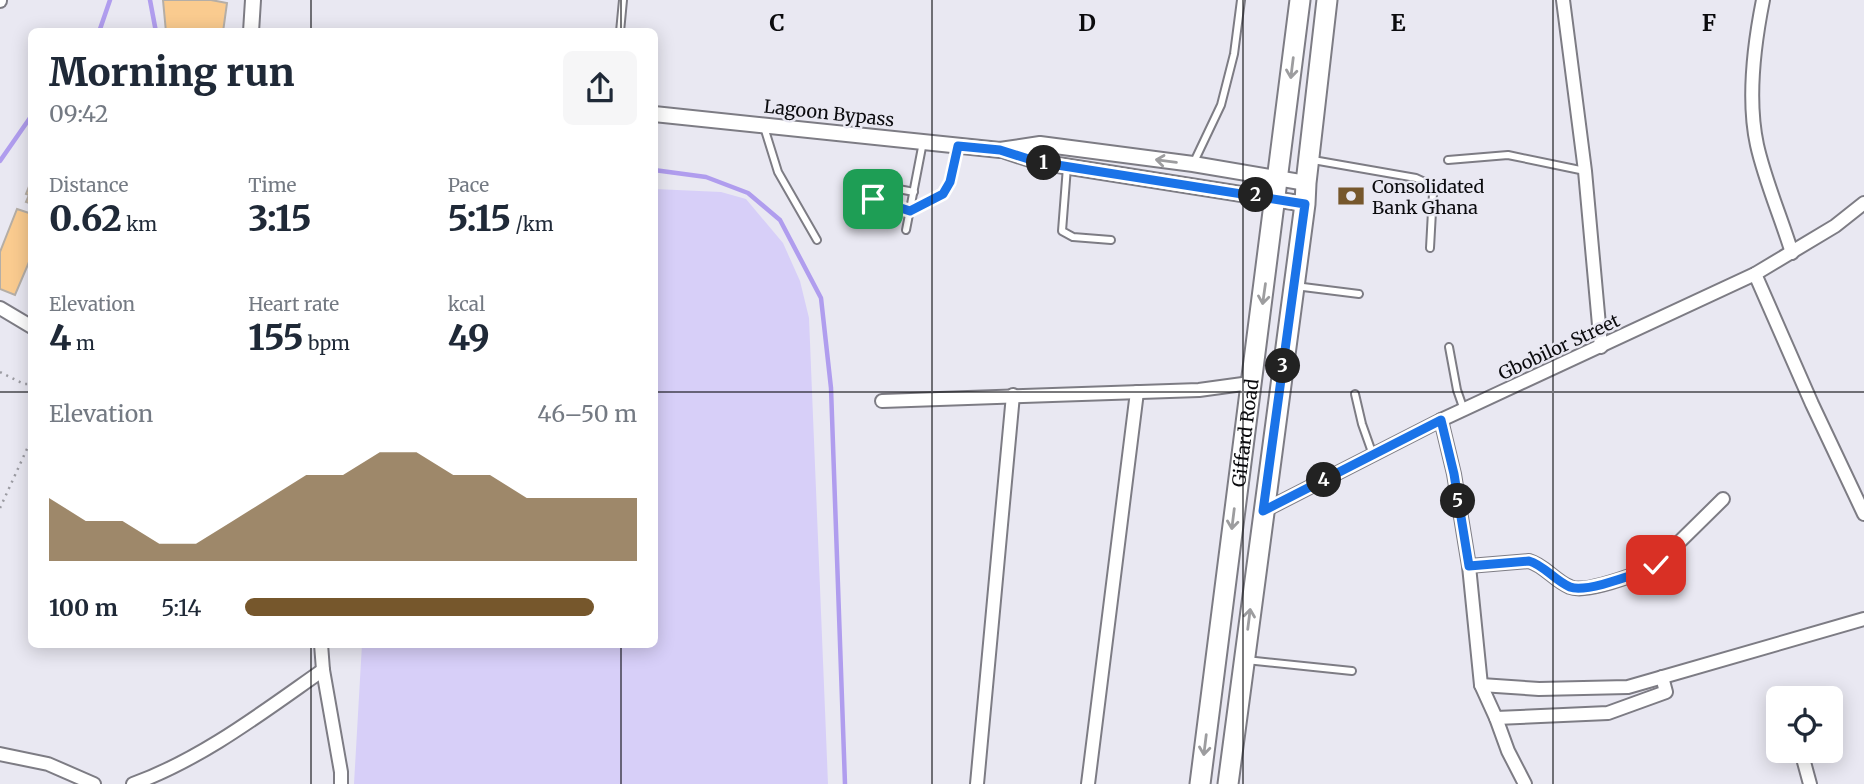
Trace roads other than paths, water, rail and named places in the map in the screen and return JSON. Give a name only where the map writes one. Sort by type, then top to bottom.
[{"type":"main road","name":"Giffard Road","points":[[1200,784],[1250,383],[1277,198],[1300,0]]},
{"type":"main road","name":"Giffard Road","points":[[1228,784],[1305,204],[1327,0]]},
{"type":"street","points":[[251,28],[253,0]]},
{"type":"street","points":[[1563,0],[1585,171],[1601,347]]},
{"type":"street","points":[[1763,0],[1754,47],[1754,121],[1757,145],[1792,253]]},
{"type":"street","name":"Lagoon Bypass","points":[[658,114],[1000,150],[1038,162],[1305,204]]},
{"type":"street","name":"Lagoon Bypass","points":[[1000,150],[1040,144],[1193,164],[1306,183]]},
{"type":"street","name":"Gbobilor Street","points":[[1263,511],[1441,420],[1755,274],[1835,226],[1864,204]]},
{"type":"street","points":[[1755,274],[1811,404],[1864,514]]},
{"type":"street","points":[[0,308],[28,325]]},
{"type":"street","points":[[882,401],[1199,390],[1250,383]]},
{"type":"street","points":[[1088,784],[1137,392]]},
{"type":"street","points":[[977,784],[1013,395]]},
{"type":"street","points":[[1441,420],[1454,474],[1469,566],[1481,685],[1508,751],[1525,784]]},
{"type":"street","points":[[1469,566],[1529,561],[1570,587],[1583,589],[1650,569],[1723,499]]},
{"type":"street","points":[[1481,685],[1539,689],[1628,687],[1864,619]]},
{"type":"street","points":[[321,648],[341,784]]},
{"type":"street","points":[[133,784],[163,773],[239,728],[323,670]]},
{"type":"street","points":[[1496,718],[1608,713],[1666,692],[1662,677]]},
{"type":"street","points":[[0,754],[48,764],[94,784]]},
{"type":"street","points":[[1804,763],[1810,784]]},
{"type":"lane","points":[[620,28],[623,0]]},
{"type":"lane","points":[[1193,164],[1221,105],[1234,54],[1241,0]]},
{"type":"lane","points":[[764,125],[778,172],[817,240]]},
{"type":"lane","points":[[906,230],[923,142]]},
{"type":"lane","points":[[873,199],[910,211],[943,194],[950,182],[958,146]]},
{"type":"lane","points":[[1448,160],[1508,155],[1585,171]]},
{"type":"lane","points":[[1308,159],[1416,178],[1427,183],[1433,192],[1430,247]]},
{"type":"lane","points":[[1067,167],[1062,231],[1073,237],[1111,240]]},
{"type":"lane","points":[[863,182],[914,192]]},
{"type":"lane","points":[[1293,286],[1359,294]]},
{"type":"lane","points":[[1449,347],[1464,410]]},
{"type":"lane","points":[[1355,394],[1362,424],[1374,455]]},
{"type":"lane","points":[[1244,660],[1352,671]]},
{"type":"waterway","points":[[100,28],[110,0]]},
{"type":"waterway","points":[[150,0],[155,28]]},
{"type":"waterway","points":[[0,161],[28,121]]},
{"type":"waterway","points":[[658,171],[706,177],[748,193],[780,220],[821,298],[831,388],[845,784]]},
{"type":"place","name":"Consolidated Bank Ghana","points":[[1351,196]]}]
